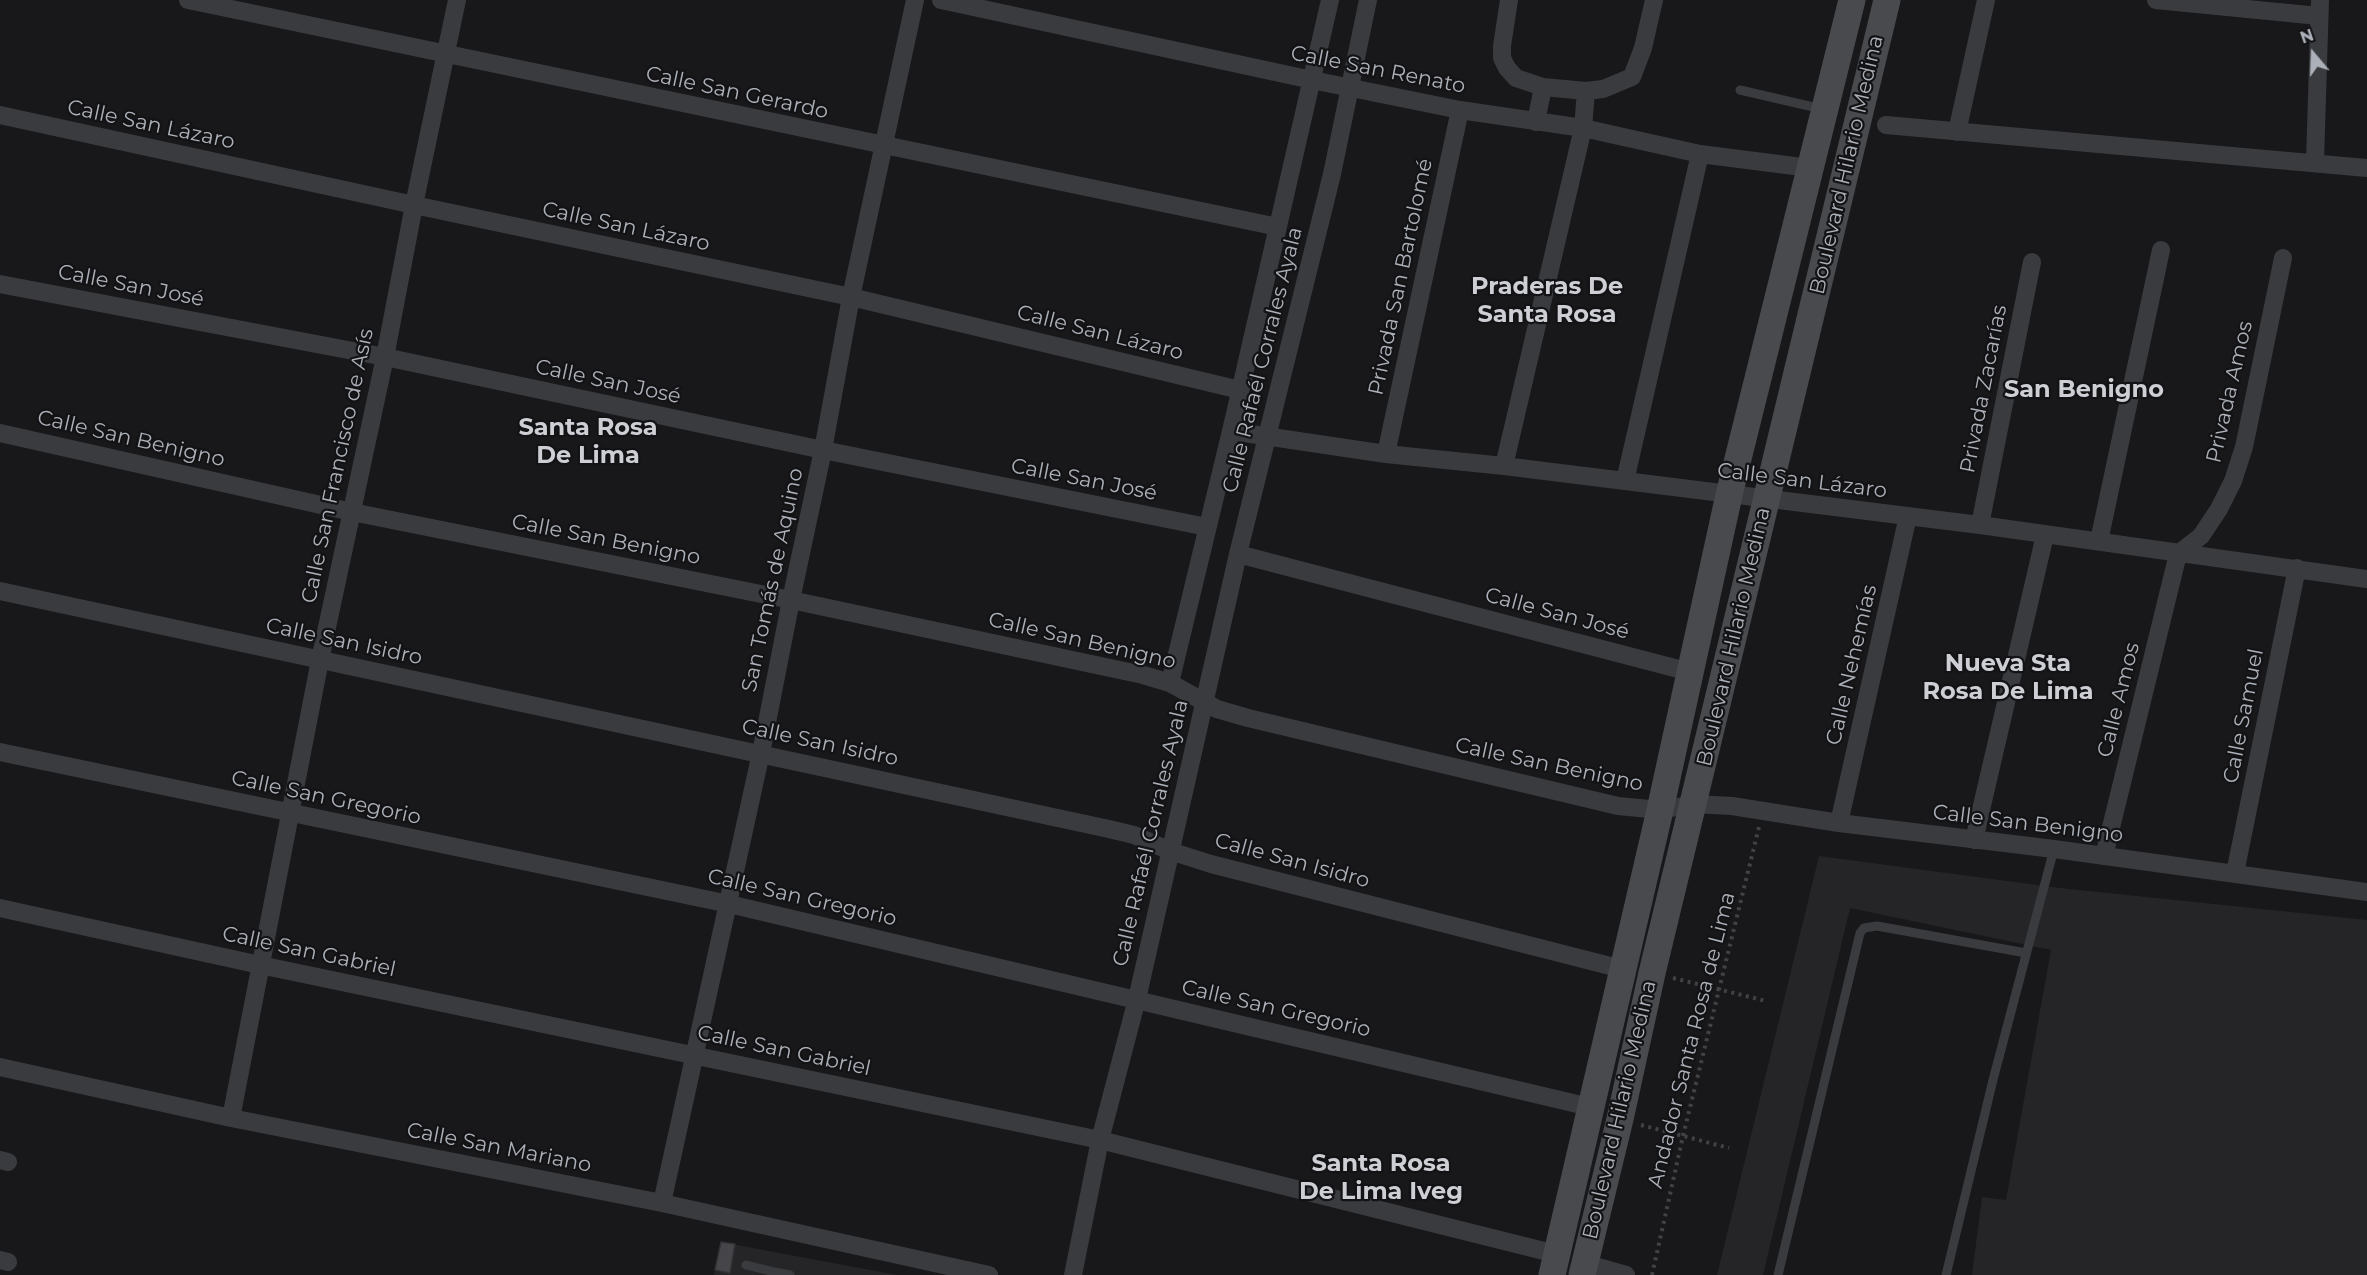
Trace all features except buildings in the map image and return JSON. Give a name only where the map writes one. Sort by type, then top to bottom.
[{"type":"main road","name":"Boulevard Hilario Medina","points":[[1554,1264],[1660,810],[1729,495],[1852,0]]},
{"type":"main road","name":"Boulevard Hilario Medina","points":[[1583,1269],[1620,1119],[1652,973],[1887,0]]},
{"type":"street","name":"Calle San Gerardo","points":[[188,0],[884,147],[1278,227]]},
{"type":"street","name":"Calle San Francisco de Asís","points":[[231,1118],[320,660],[385,357],[457,0]]},
{"type":"street","name":"San Tomás de Aquino","points":[[662,1203],[762,753],[823,450],[851,297],[915,0]]},
{"type":"street","name":"Calle San Renato","points":[[941,0],[1460,110],[1583,128],[1700,154],[1810,168]]},
{"type":"street","name":"Calle Rafaél Corrales Ayala","points":[[1170,683],[1231,431],[1329,0]]},
{"type":"street","name":"Calle Rafaél Corrales Ayala","points":[[1073,1275],[1100,1140],[1137,999],[1238,554],[1351,87],[1368,0]]},
{"type":"street","points":[[1509,0],[1502,38],[1502,58],[1516,78],[1543,87],[1586,91],[1618,85],[1632,77],[1643,48],[1654,0]]},
{"type":"street","points":[[1957,132],[1986,0]]},
{"type":"street","points":[[2156,0],[2320,8],[2314,162]]},
{"type":"street","points":[[1536,122],[1543,87]]},
{"type":"street","points":[[1504,466],[1583,128],[1586,91]]},
{"type":"street","name":"Privada San Bartolomé","points":[[1386,454],[1460,110]]},
{"type":"street","name":"Calle San Lázaro","points":[[0,115],[414,206],[851,297],[1240,390]]},
{"type":"street","points":[[1886,125],[2367,168]]},
{"type":"street","points":[[1625,481],[1700,154]]},
{"type":"street","points":[[2099,541],[2161,250]]},
{"type":"street","name":"Privada Amos","points":[[2178,554],[2200,536],[2219,509],[2233,482],[2244,447],[2283,258]]},
{"type":"street","name":"Privada Zacarías","points":[[1980,525],[2032,262]]},
{"type":"street","name":"Calle San José","points":[[0,284],[385,357],[823,450],[1207,527]]},
{"type":"street","name":"Calle San Lázaro","points":[[1231,431],[1386,454],[1504,466],[1980,525],[2367,579]]},
{"type":"street","name":"Calle San Benigno","points":[[0,433],[352,512],[791,600],[1132,672],[1170,683],[1204,702],[1248,718],[1618,806],[1660,810],[1694,804],[1732,806],[1839,823],[2054,849],[2367,892]]},
{"type":"street","name":"Calle Nehemías","points":[[1839,823],[1908,516]]},
{"type":"street","points":[[1974,840],[2045,535]]},
{"type":"street","name":"Calle San José","points":[[1238,554],[1690,672]]},
{"type":"street","name":"Calle Amos","points":[[2103,856],[2178,554]]},
{"type":"street","name":"Calle Samuel","points":[[2235,873],[2297,568]]},
{"type":"street","name":"Calle San Isidro","points":[[0,591],[1134,834],[1170,851],[1211,864],[1622,969]]},
{"type":"street","name":"Calle San Gregorio","points":[[0,752],[729,904],[1590,1107]]},
{"type":"street","name":"Calle San Gabriel","points":[[0,908],[260,965],[1100,1140],[1554,1264]]},
{"type":"street","name":"Calle San Mariano","points":[[0,1067],[231,1118],[662,1203],[989,1275]]},
{"type":"street","points":[[1583,1269],[1626,1275]]},
{"type":"lane","points":[[1740,90],[1824,110]]},
{"type":"lane","points":[[1946,1275],[1993,1080],[2054,849]]},
{"type":"lane","points":[[1778,1275],[1860,933],[1864,928],[1877,926],[2026,953]]},
{"type":"lane","points":[[746,1265],[775,1274],[790,1275]]},
{"type":"path","name":"Andador Santa Rosa de Lima","points":[[1652,1275],[1683,1136],[1763,811]]},
{"type":"path","points":[[1652,973],[1766,1001]]},
{"type":"path","points":[[1620,1119],[1729,1148]]},
{"type":"shaded area","points":[[1819,856],[2060,888],[2367,920],[2367,1275],[1972,1275],[1982,1197],[2006,1200],[2051,950],[1850,908],[1763,1275],[1717,1275]]},
{"type":"shaded area","points":[[721,1242],[897,1275],[714,1275]]},
{"type":"district","name":"Praderas De Santa Rosa","points":[[1547,301]]},
{"type":"district","name":"San Benigno","points":[[2084,390]]},
{"type":"district","name":"Santa Rosa De Lima","points":[[588,442]]},
{"type":"district","name":"Nueva Sta Rosa De Lima","points":[[2008,678]]},
{"type":"district","name":"Santa Rosa De Lima Iveg","points":[[1381,1178]]}]
